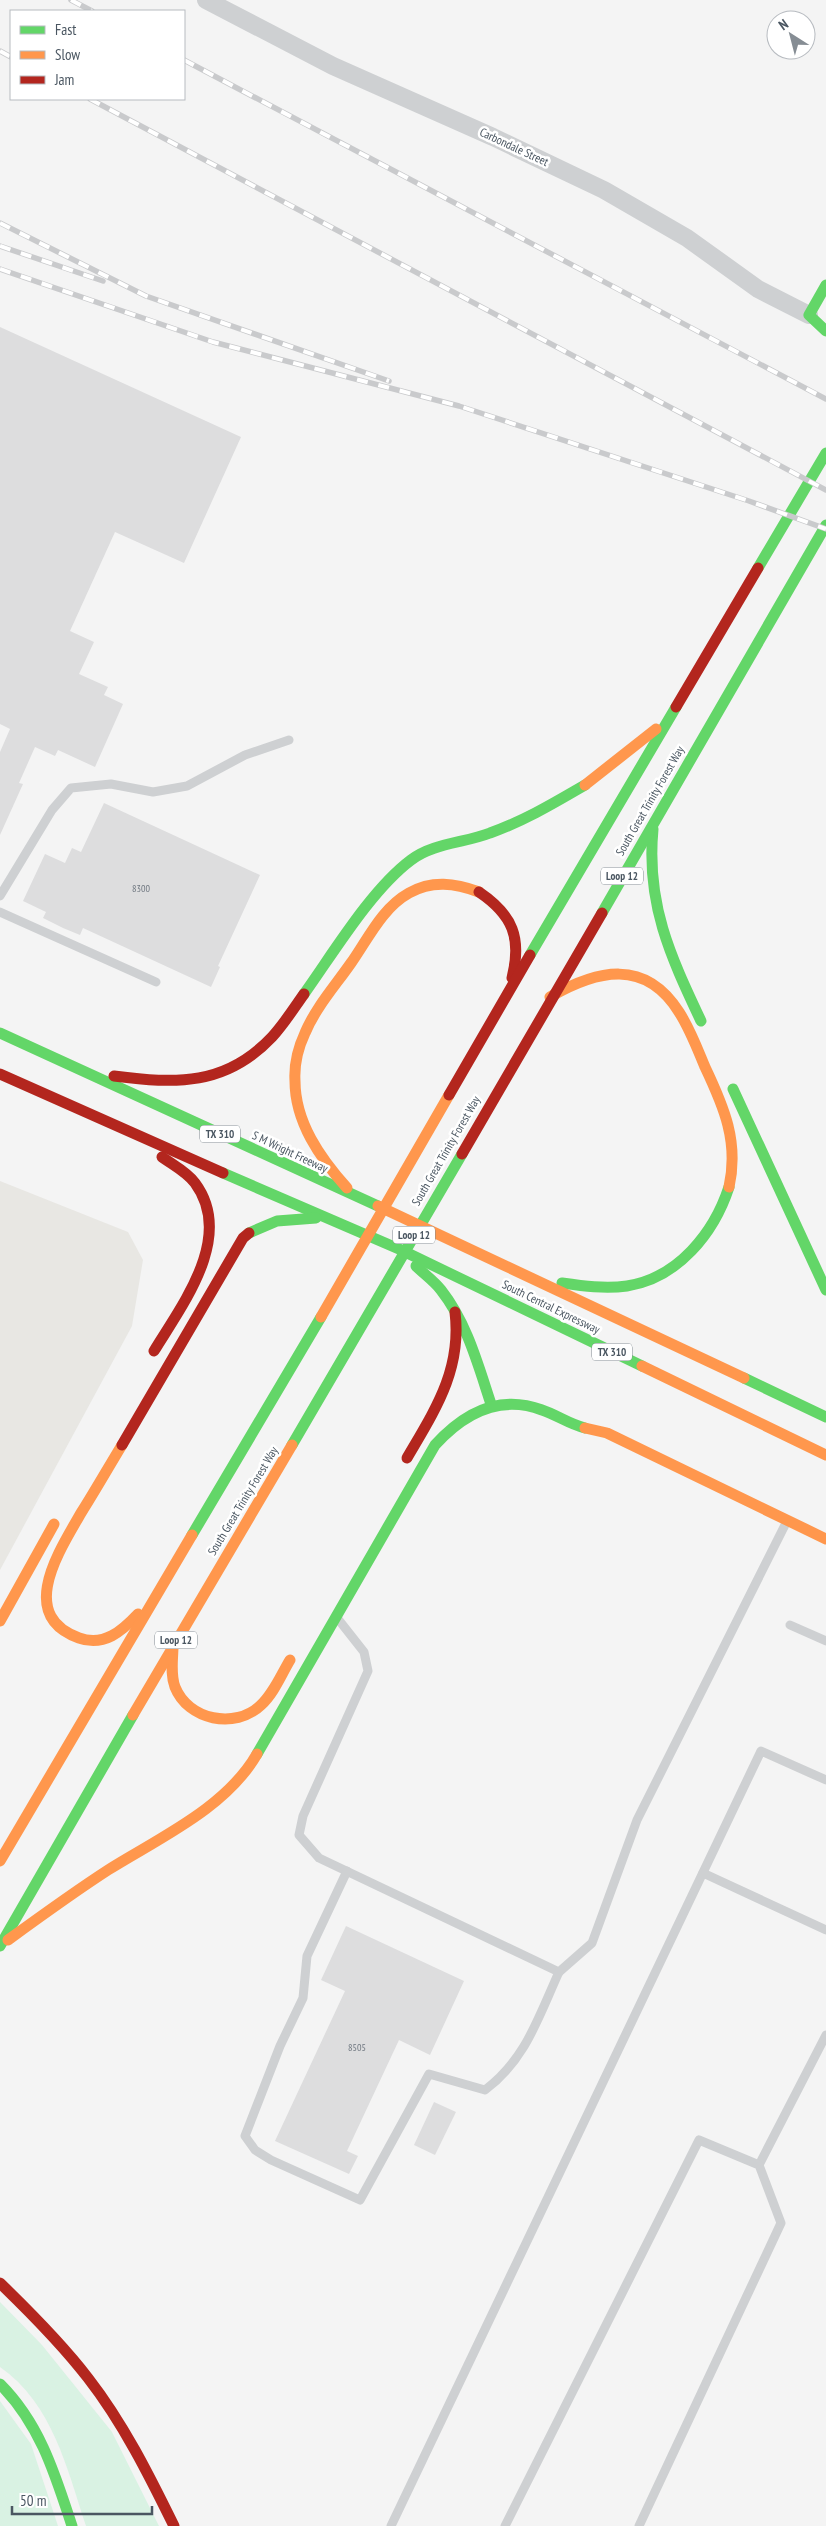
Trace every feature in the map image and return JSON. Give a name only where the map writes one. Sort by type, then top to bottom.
[{"type":"main road","points":[[826,285],[809,315],[826,331]]},
{"type":"main road","name":"South Great Trinity Forest Way","points":[[0,1861],[320,1319],[511,987],[826,454]]},
{"type":"main road","name":"South Great Trinity Forest Way","points":[[0,1946],[173,1644],[356,1337],[550,997],[826,525]]},
{"type":"main road","points":[[85,1072],[149,1081],[180,1083],[213,1077],[238,1066],[255,1054],[273,1036],[385,883],[404,864],[425,852],[489,834],[537,814],[590,782],[669,719]]},
{"type":"main road","points":[[654,820],[650,850],[650,880],[658,918],[669,950],[706,1031]]},
{"type":"main road","points":[[355,1197],[328,1169],[304,1128],[295,1086],[297,1065],[300,1042],[310,1022],[386,914],[410,892],[428,886],[449,883],[466,885],[481,892],[496,903],[506,915],[512,928],[517,949],[511,987]]},
{"type":"main road","points":[[542,1281],[594,1287],[628,1286],[656,1276],[678,1263],[701,1243],[719,1214],[728,1193],[732,1174],[733,1147],[729,1122],[685,1019],[673,1001],[658,988],[640,978],[621,973],[599,975],[573,984],[550,997]]},
{"type":"main road","name":"S M Wright Freeway","points":[[0,1033],[542,1281]]},
{"type":"main road","name":"TX 310","points":[[0,1074],[323,1218],[399,1249]]},
{"type":"main road","points":[[727,1076],[826,1290]]},
{"type":"main road","points":[[133,1134],[195,1184],[204,1199],[210,1224],[209,1247],[201,1269],[147,1363]]},
{"type":"main road","points":[[154,1600],[115,1636],[89,1641],[74,1637],[56,1622],[46,1598],[47,1580],[54,1562],[243,1238],[254,1228],[283,1218],[323,1218]]},
{"type":"main road","points":[[399,1249],[442,1291],[455,1312],[491,1390],[491,1404]]},
{"type":"main road","name":"South Central Expressway","points":[[399,1249],[826,1454]]},
{"type":"main road","name":"South Central Expressway","points":[[542,1281],[826,1417]]},
{"type":"main road","points":[[399,1472],[446,1386],[458,1350],[459,1327],[455,1312]]},
{"type":"main road","points":[[471,1394],[491,1390]]},
{"type":"main road","points":[[0,1946],[109,1870],[194,1818],[235,1784],[252,1763],[435,1445],[447,1430],[462,1418],[491,1404],[515,1403],[538,1408],[576,1426],[607,1433],[826,1539]]},
{"type":"main road","points":[[428,1422],[448,1406]]},
{"type":"main road","points":[[590,1418],[607,1433]]},
{"type":"main road","points":[[0,1621],[59,1515]]},
{"type":"main road","points":[[173,1644],[172,1671],[174,1687],[182,1701],[207,1718],[224,1720],[257,1709],[271,1692],[296,1649]]},
{"type":"main road","points":[[0,2283],[61,2346],[99,2393],[151,2478],[174,2526]]},
{"type":"main road","points":[[0,2384],[11,2393],[35,2427],[47,2451],[72,2526]]},
{"type":"street","name":"Carbondale Street","points":[[206,0],[333,66],[493,137],[604,190],[687,238],[758,289],[809,315]]},
{"type":"lane","points":[[0,896],[52,810],[71,788],[111,784],[153,792],[187,786],[245,755],[289,740]]},
{"type":"lane","points":[[0,912],[156,982]]},
{"type":"lane","points":[[347,1872],[307,1956],[303,1998],[280,2046],[245,2136],[255,2150],[271,2160],[360,2200],[429,2074],[485,2090],[501,2078],[523,2051],[559,1972],[592,1943],[637,1820],[787,1520]]},
{"type":"lane","points":[[336,1617],[364,1652],[368,1671],[302,1816],[299,1835],[319,1858],[559,1972]]},
{"type":"lane","points":[[790,1625],[826,1641]]},
{"type":"lane","points":[[391,2526],[761,1751],[826,1780]]},
{"type":"lane","points":[[703,1873],[826,1930]]},
{"type":"lane","points":[[759,2165],[826,2036]]},
{"type":"lane","points":[[505,2526],[699,2140],[759,2165],[782,2223],[639,2526]]},
{"type":"shaded area","points":[[0,1181],[128,1232],[143,1260],[132,1326],[0,1570]]},
{"type":"green space","points":[[0,2302],[42,2345],[112,2432],[159,2526],[86,2526],[56,2439],[33,2399],[18,2382],[0,2367]]},
{"type":"green space","points":[[0,2401],[31,2444],[58,2526],[0,2526]]},
{"type":"building","points":[[0,327],[241,437],[184,563],[115,532],[70,631],[94,642],[79,674],[108,687],[104,695],[123,704],[95,767],[58,750],[55,756],[35,747],[19,783],[23,784],[0,835],[0,752],[10,729],[0,724]]},
{"type":"building","points":[[104,803],[260,875],[218,966],[220,967],[211,987],[83,928],[80,935],[63,928],[43,918],[46,912],[23,901],[45,854],[65,863],[72,848],[81,852]]},
{"type":"building","points":[[346,1926],[464,1981],[430,2055],[399,2040],[347,2151],[358,2156],[349,2174],[275,2141],[345,1991],[321,1980]]},
{"type":"building","points":[[434,2102],[456,2112],[435,2155],[414,2145]]},
{"type":"railway","points":[[71,0],[90,10]]},
{"type":"railway","points":[[0,51],[10,56]]},
{"type":"railway","points":[[185,61],[826,399]]},
{"type":"railway","points":[[92,100],[826,490]]},
{"type":"railway","points":[[0,223],[146,296],[389,381]]},
{"type":"railway","points":[[0,246],[103,281]]},
{"type":"railway","points":[[0,269],[213,342],[459,406],[749,501],[826,529]]},
{"type":"traffic: fast","points":[[826,285],[809,315],[826,331]]},
{"type":"traffic: fast","points":[[758,568],[826,453]]},
{"type":"traffic: fast","points":[[602,913],[826,525]]},
{"type":"traffic: fast","points":[[530,955],[676,707]]},
{"type":"traffic: fast","points":[[304,994],[367,905],[396,873],[411,860],[429,850],[480,836],[515,823],[585,785]]},
{"type":"traffic: fast","points":[[653,829],[653,881],[657,905],[670,951],[701,1021]]},
{"type":"traffic: fast","points":[[0,1033],[378,1206]]},
{"type":"traffic: fast","points":[[733,1089],[826,1290]]},
{"type":"traffic: fast","points":[[292,1445],[462,1154]]},
{"type":"traffic: fast","points":[[223,1173],[399,1249],[642,1366]]},
{"type":"traffic: fast","points":[[562,1283],[594,1287],[619,1287],[645,1281],[662,1274],[678,1263],[704,1236],[714,1221],[729,1187]]},
{"type":"traffic: fast","points":[[249,1233],[277,1221],[316,1218]]},
{"type":"traffic: fast","points":[[416,1266],[441,1290],[458,1316],[471,1345],[491,1404]]},
{"type":"traffic: fast","points":[[192,1535],[321,1317]]},
{"type":"traffic: fast","points":[[744,1378],[826,1417]]},
{"type":"traffic: fast","points":[[257,1754],[435,1445],[446,1434],[470,1416],[483,1410],[511,1404],[542,1410],[585,1428]]},
{"type":"traffic: fast","points":[[0,1946],[133,1715]]},
{"type":"traffic: fast","points":[[0,2384],[26,2416],[45,2450],[72,2526]]},
{"type":"traffic: slow","points":[[585,785],[656,729]]},
{"type":"traffic: slow","points":[[347,1188],[319,1152],[304,1125],[299,1111],[296,1096],[295,1068],[298,1050],[309,1023],[383,915],[399,899],[426,886],[444,884],[479,892]]},
{"type":"traffic: slow","points":[[550,997],[585,980],[619,974],[636,976],[651,983],[666,995],[687,1025],[724,1111],[731,1140],[732,1155],[729,1187]]},
{"type":"traffic: slow","points":[[321,1317],[449,1095]]},
{"type":"traffic: slow","points":[[378,1206],[744,1378]]},
{"type":"traffic: slow","points":[[642,1366],[826,1455]]},
{"type":"traffic: slow","points":[[585,1428],[607,1433],[826,1539]]},
{"type":"traffic: slow","points":[[122,1445],[63,1545],[49,1581],[46,1598],[50,1614],[60,1628],[79,1638],[88,1640],[104,1639],[112,1636],[138,1614]]},
{"type":"traffic: slow","points":[[133,1715],[292,1445]]},
{"type":"traffic: slow","points":[[0,1621],[54,1524]]},
{"type":"traffic: slow","points":[[0,1861],[192,1535]]},
{"type":"traffic: slow","points":[[173,1645],[173,1682],[181,1698],[201,1714],[213,1718],[226,1719],[238,1717],[250,1713],[261,1705],[274,1689],[290,1660]]},
{"type":"traffic: slow","points":[[8,1940],[95,1878],[210,1806],[244,1773],[257,1754]]},
{"type":"traffic: jam","points":[[676,707],[758,568]]},
{"type":"traffic: jam","points":[[479,892],[500,910],[512,929],[516,951],[512,978]]},
{"type":"traffic: jam","points":[[462,1154],[602,913]]},
{"type":"traffic: jam","points":[[449,1095],[530,955]]},
{"type":"traffic: jam","points":[[114,1076],[137,1079],[179,1080],[199,1078],[237,1065],[255,1053],[272,1037],[304,994]]},
{"type":"traffic: jam","points":[[0,1074],[223,1173]]},
{"type":"traffic: jam","points":[[154,1351],[190,1292],[200,1270],[207,1248],[209,1226],[206,1204],[195,1183],[184,1172],[162,1157]]},
{"type":"traffic: jam","points":[[122,1445],[243,1238],[249,1233]]},
{"type":"traffic: jam","points":[[407,1458],[436,1406],[450,1371],[456,1333],[455,1312]]},
{"type":"traffic: jam","points":[[0,2283],[57,2341],[101,2395],[135,2450],[174,2526]]}]
